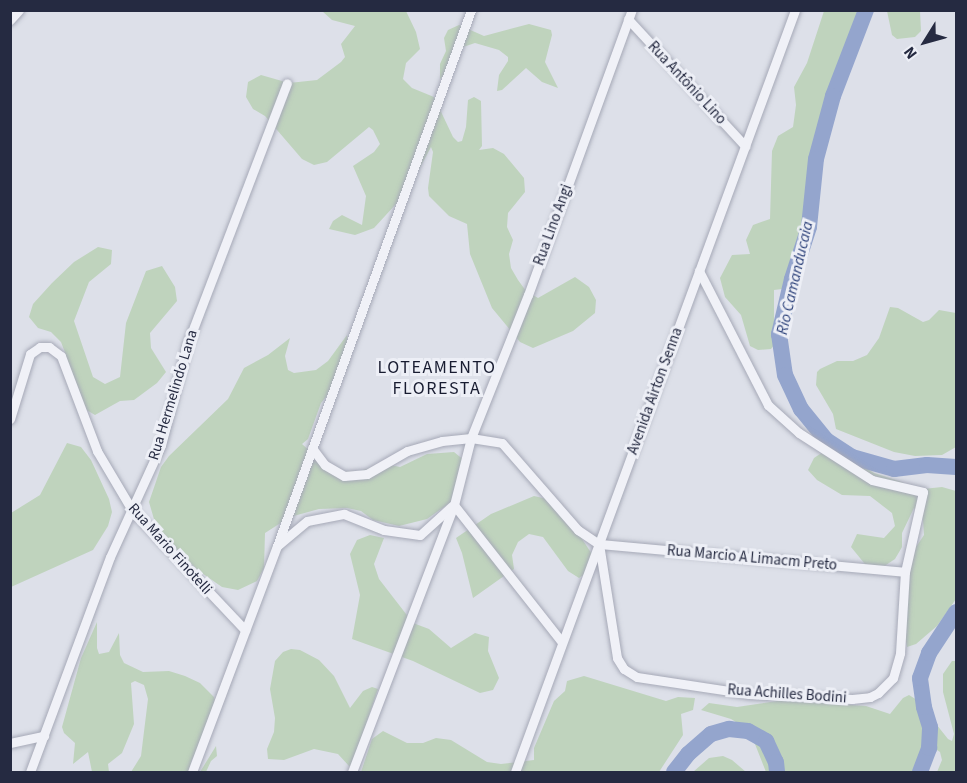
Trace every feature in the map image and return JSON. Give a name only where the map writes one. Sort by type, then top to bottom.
[{"type":"street","points":[[10,20],[19,10]]},
{"type":"street","points":[[192,772],[277,546],[471,10]]},
{"type":"street","name":"Avenida Airton Senna","points":[[515,772],[795,10]]},
{"type":"street","name":"Rua Antônio Lino","points":[[630,15],[745,146]]},
{"type":"street","name":"Rua Lino Angi","points":[[352,772],[454,505],[471,438],[528,295],[630,15]]},
{"type":"street","name":"Rua Hermelindo Lana","points":[[30,772],[110,557],[161,445],[186,345],[287,83]]},
{"type":"street","name":"Rua Achilles Bodini","points":[[599,544],[617,658],[624,669],[637,677],[749,694],[852,699],[870,697],[886,686],[897,667],[905,572],[923,492],[872,480],[799,433],[768,405],[699,271]]},
{"type":"street","name":"Rua Mario Finotelli","points":[[10,418],[30,354],[36,349],[49,347],[61,356],[97,451],[132,510],[245,630]]},
{"type":"street","points":[[312,448],[325,465],[344,476],[367,474],[407,451],[442,441],[471,438],[502,443],[578,531],[599,544]]},
{"type":"street","points":[[277,546],[307,521],[344,514],[384,530],[420,535],[454,505],[562,642]]},
{"type":"street","name":"Rua Marcio A Limacm Preto","points":[[599,544],[905,572]]},
{"type":"street","points":[[10,743],[44,736]]},
{"type":"green space","points":[[322,11],[406,11],[416,32],[420,49],[406,63],[403,79],[412,88],[434,97],[453,137],[458,142],[462,141],[466,127],[468,100],[474,97],[481,101],[482,146],[479,150],[493,148],[504,154],[524,178],[525,192],[508,213],[507,227],[513,240],[509,254],[511,268],[518,280],[526,291],[538,298],[575,277],[589,287],[596,300],[595,313],[573,331],[533,348],[520,342],[492,308],[470,254],[467,224],[449,216],[429,196],[433,152],[431,147],[407,192],[374,228],[355,235],[329,229],[333,221],[342,215],[362,225],[366,196],[353,166],[374,152],[380,144],[373,130],[369,127],[327,162],[314,165],[302,159],[265,116],[253,109],[246,97],[248,82],[261,75],[289,83],[317,80],[341,62],[345,57],[341,44],[355,26],[332,20]]},
{"type":"green space","points":[[824,11],[864,11],[845,80],[826,123],[818,157],[820,196],[816,211],[796,268],[782,289],[774,290],[774,345],[771,349],[758,350],[750,346],[741,315],[725,297],[720,278],[732,255],[750,254],[746,240],[753,225],[770,219],[772,151],[778,136],[793,127],[796,105],[794,87],[807,63]]},
{"type":"green space","points":[[887,11],[920,11],[921,31],[915,37],[897,39],[892,35]]},
{"type":"green space","points":[[529,24],[551,30],[552,35],[545,62],[558,88],[542,82],[526,68],[502,90],[497,91],[499,75],[508,57],[499,50],[475,43],[460,48],[440,79],[440,64],[446,51],[444,38],[448,30],[459,25],[484,36]]},
{"type":"green space","points":[[98,247],[112,250],[111,264],[89,282],[74,321],[93,377],[105,384],[120,377],[126,323],[146,271],[162,266],[175,287],[177,301],[150,333],[151,348],[166,372],[157,383],[134,400],[120,401],[95,415],[83,408],[67,371],[66,355],[61,342],[51,332],[38,328],[29,317],[33,304],[52,283],[74,262]]},
{"type":"green space","points":[[890,307],[898,308],[923,322],[929,320],[939,310],[956,313],[956,447],[942,455],[915,456],[894,452],[836,429],[833,414],[816,385],[817,372],[820,369],[837,361],[853,361],[867,355],[879,338]]},
{"type":"green space","points":[[347,335],[349,351],[331,391],[321,403],[308,439],[302,444],[333,472],[359,471],[386,464],[400,467],[427,454],[454,452],[465,461],[451,502],[427,519],[399,526],[373,520],[361,511],[347,508],[319,509],[290,517],[265,533],[264,568],[257,581],[238,590],[222,587],[199,571],[158,533],[149,502],[161,467],[169,456],[228,399],[244,368],[268,355],[290,338],[285,356],[288,370],[294,373],[316,370],[328,361]]},
{"type":"green space","points":[[67,443],[81,447],[91,460],[109,499],[112,512],[108,526],[93,550],[11,587],[11,513],[40,495]]},
{"type":"green space","points":[[826,450],[840,451],[874,473],[902,482],[914,490],[942,487],[956,491],[956,599],[937,626],[916,644],[907,647],[903,627],[908,559],[924,535],[923,520],[914,508],[902,533],[902,547],[895,559],[883,567],[869,569],[851,547],[857,534],[884,538],[895,526],[892,513],[870,496],[842,495],[817,480],[808,470],[814,458]]},
{"type":"green space","points":[[534,496],[547,499],[576,530],[592,554],[592,569],[579,578],[568,571],[543,537],[529,534],[518,542],[512,555],[514,569],[473,598],[456,538],[491,514]]},
{"type":"green space","points":[[370,535],[384,538],[374,564],[379,579],[413,623],[429,629],[451,648],[475,633],[489,637],[488,651],[499,678],[493,690],[480,693],[413,661],[352,639],[360,595],[350,554],[357,540]]},
{"type":"green space","points":[[97,622],[99,654],[109,652],[119,633],[120,655],[124,663],[143,672],[169,671],[185,676],[200,683],[214,697],[216,705],[213,722],[191,762],[189,772],[131,772],[141,756],[148,699],[144,685],[135,681],[131,683],[134,724],[122,753],[108,764],[109,772],[92,772],[88,752],[73,764],[75,743],[64,733],[62,727],[81,658]]},
{"type":"green space","points":[[291,649],[300,650],[319,660],[334,676],[350,708],[363,691],[372,687],[378,689],[352,766],[349,766],[338,754],[314,749],[284,760],[268,759],[267,749],[274,732],[275,718],[270,689],[275,661],[283,652]]},
{"type":"green space","points":[[952,661],[956,661],[956,772],[937,772],[942,760],[940,752],[934,748],[923,757],[914,772],[766,772],[753,739],[744,727],[731,719],[701,710],[709,703],[737,707],[784,700],[866,706],[890,714],[903,698],[909,695],[917,700],[952,741],[954,734],[943,692],[943,674]]},
{"type":"green space","points":[[584,676],[666,701],[678,697],[695,698],[693,710],[681,714],[683,735],[659,772],[361,772],[372,739],[383,731],[407,743],[423,743],[436,738],[451,740],[487,762],[501,764],[534,760],[534,748],[554,701],[565,691],[567,681]]},
{"type":"green space","points":[[216,746],[217,756],[211,761],[206,772],[200,772]]},
{"type":"green space","points":[[723,756],[732,760],[746,772],[693,772],[709,758]]},
{"type":"waterway","name":"Rio Camanducaia","points":[[866,10],[833,96],[816,159],[809,227],[792,279],[779,334],[785,375],[801,409],[826,440],[852,457],[894,469],[927,465],[956,467]]},
{"type":"waterway","name":"Rio Camanducaia","points":[[920,772],[929,748],[930,727],[924,707],[920,678],[929,653],[956,612]]},
{"type":"waterway","name":"Rio Camanducaia","points":[[674,772],[688,754],[711,734],[729,729],[748,731],[766,741],[776,762],[777,772]]},
{"type":"district","name":"LOTEAMENTO FLORESTA","points":[[437,379]]}]
